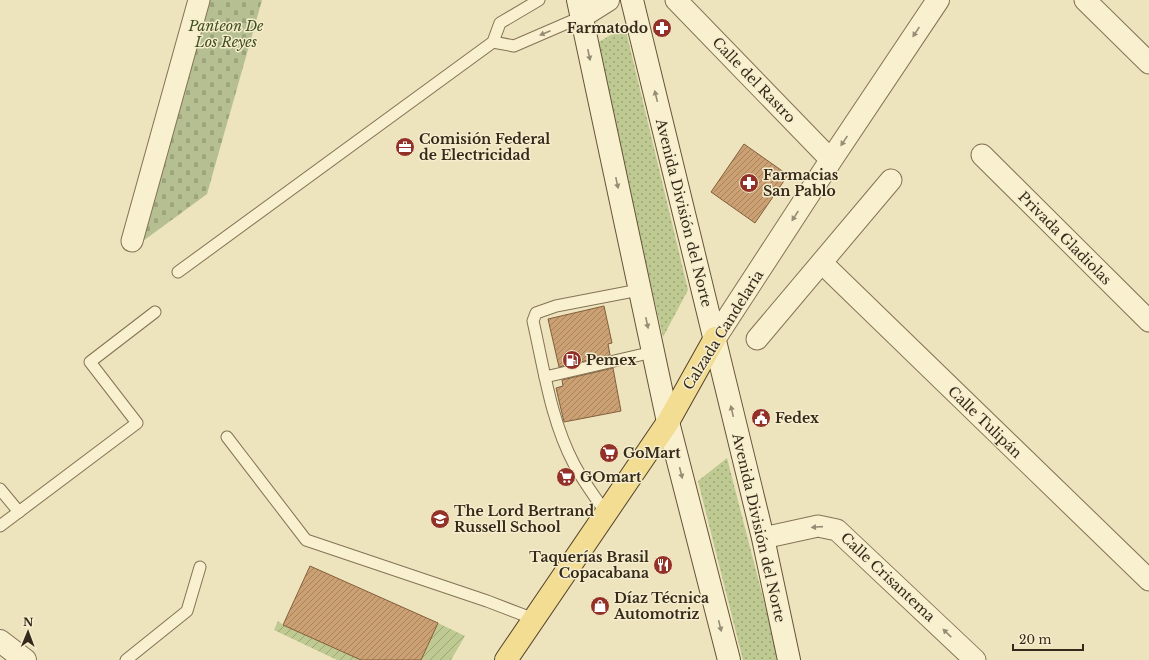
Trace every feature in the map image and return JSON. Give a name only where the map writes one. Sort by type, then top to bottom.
[{"type":"main road","points":[[608,0],[580,9],[668,422],[729,660]]},
{"type":"main road","name":"Avenida División del Norte","points":[[632,0],[763,538],[789,660]]},
{"type":"main road","name":"Calzada Candelaria","points":[[506,660],[668,422],[715,338],[831,160],[938,0]]},
{"type":"main road","points":[[0,641],[25,660]]},
{"type":"street","points":[[132,241],[199,0]]},
{"type":"street","name":"Calle del Rastro","points":[[676,0],[831,160]]},
{"type":"street","points":[[1085,0],[1149,63]]},
{"type":"street","name":"Privada Gladiolas","points":[[982,155],[1149,321]]},
{"type":"street","points":[[758,339],[891,180]]},
{"type":"street","name":"Calle Tulipán","points":[[822,263],[1149,580]]},
{"type":"street","name":"Calle Crisantema","points":[[763,538],[818,526],[837,530],[975,660]]},
{"type":"lane","points":[[178,272],[493,42],[500,23],[539,0]]},
{"type":"lane","points":[[493,42],[514,46],[580,9]]},
{"type":"lane","points":[[606,513],[587,486],[574,463],[553,411],[533,321],[536,313],[556,306],[639,290]]},
{"type":"lane","points":[[0,526],[137,423],[90,362],[155,312]]},
{"type":"lane","points":[[546,377],[653,352]]},
{"type":"lane","points":[[227,437],[306,540],[479,598],[534,619]]},
{"type":"lane","points":[[0,489],[18,512]]},
{"type":"lane","points":[[126,660],[188,610],[200,567]]},
{"type":"green space","name":"Panteon De Los Reyes","points":[[210,0],[262,0],[207,194],[143,241]]},
{"type":"green space","points":[[625,27],[688,290],[663,337],[595,44]]},
{"type":"green space","points":[[727,458],[779,660],[743,660],[698,481]]},
{"type":"green space","points":[[278,621],[283,625],[361,660],[337,660],[274,630]]},
{"type":"green space","points":[[438,623],[465,636],[451,660],[421,660]]},
{"type":"building","name":"Farmacias San Pablo","points":[[744,144],[788,175],[755,223],[711,192]]},
{"type":"building","points":[[604,306],[612,343],[608,344],[610,355],[559,367],[548,319]]},
{"type":"building","points":[[613,368],[621,411],[564,422],[556,388],[563,386],[562,380]]},
{"type":"building","points":[[310,566],[438,623],[421,660],[361,660],[283,625]]},
{"type":"place","name":"Farmatodo","points":[[662,28]]},
{"type":"place","name":"Comisión Federal de Electricidad","points":[[405,147]]},
{"type":"place","name":"Farmacias San Pablo","points":[[749,183]]},
{"type":"place","name":"Pemex","points":[[572,360]]},
{"type":"place","name":"Fedex","points":[[761,418]]},
{"type":"place","name":"GoMart","points":[[609,453]]},
{"type":"place","name":"GOmart","points":[[566,477]]},
{"type":"place","name":"The Lord Bertrand Russell School","points":[[440,519]]},
{"type":"place","name":"Taquerías Brasil Copacabana","points":[[663,565]]},
{"type":"place","name":"Díaz Técnica Automotriz","points":[[600,606]]}]
